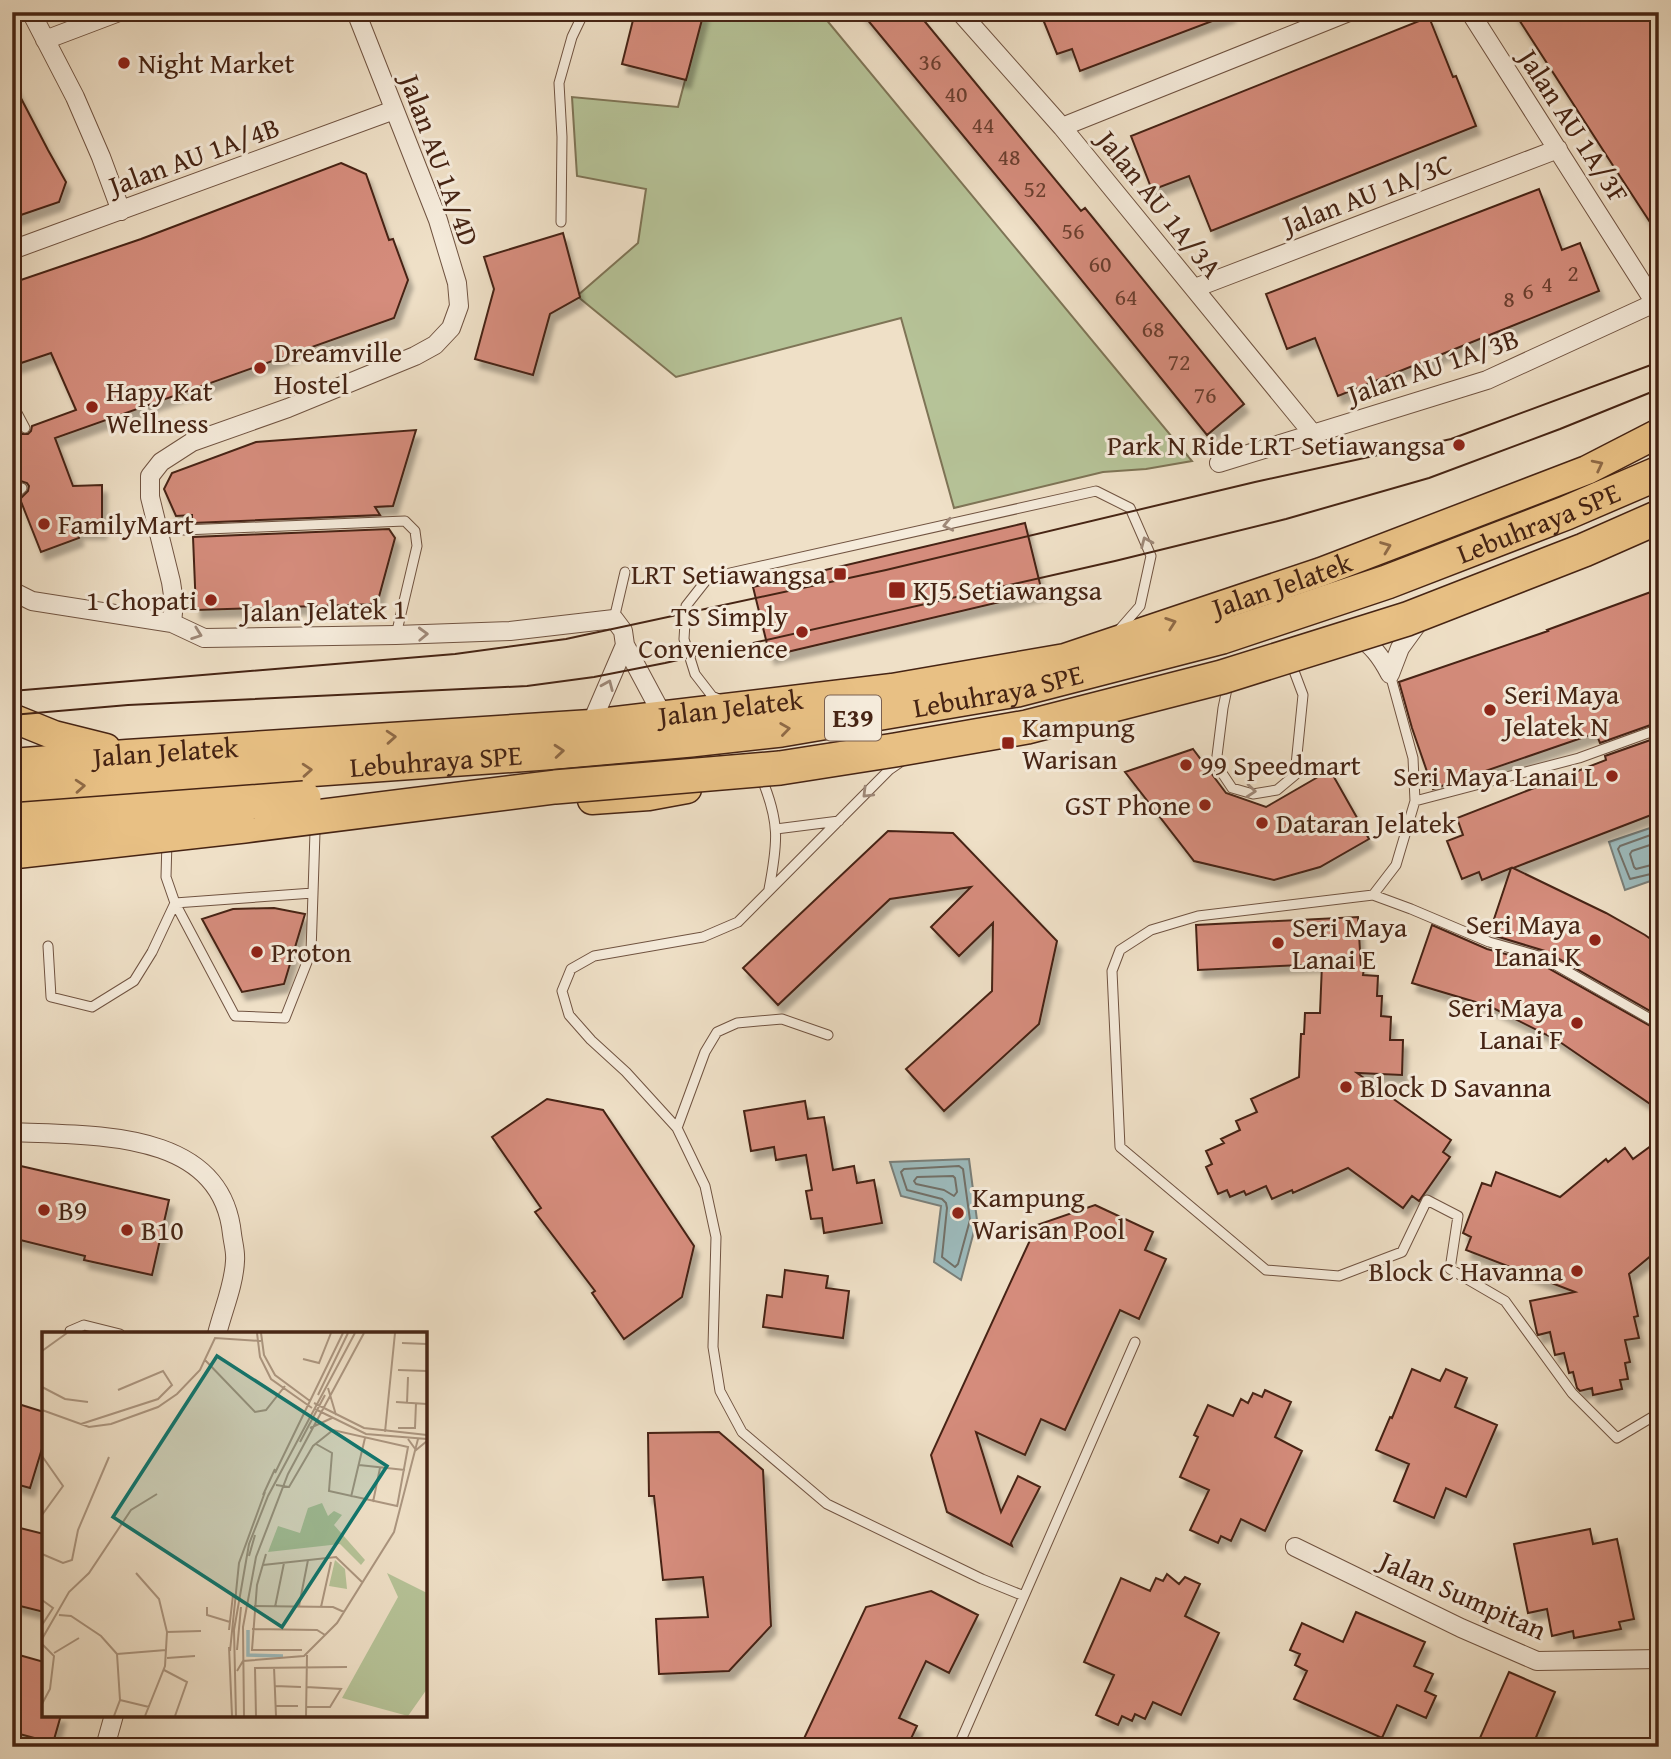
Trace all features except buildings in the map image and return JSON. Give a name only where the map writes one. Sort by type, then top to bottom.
[{"type":"highway","name":"Lebuhraya SPE","points":[[12,791],[691,740],[781,730],[1017,690],[1222,637],[1387,582],[1566,513],[1659,473]]},
{"type":"highway","name":"Lebuhraya SPE","points":[[555,787],[780,768],[1027,727],[1222,677],[1407,619],[1584,550],[1659,517]]},
{"type":"highway","points":[[12,820],[370,793],[555,787]]},
{"type":"highway","points":[[12,851],[244,827],[555,787]]},
{"type":"main road","name":"Jalan Jelatek","points":[[12,763],[591,724],[892,688],[1065,658],[1321,572],[1587,470],[1659,433]]},
{"type":"main road","name":"Jalan Jelatek","points":[[12,814],[48,811],[327,807],[454,810],[649,796],[919,748],[1005,725],[1047,719],[1317,650],[1546,564],[1659,517]]},
{"type":"main road","points":[[12,718],[54,735],[127,754]]},
{"type":"main road","points":[[12,851],[48,811]]},
{"type":"street","points":[[31,12],[75,97],[121,211]]},
{"type":"street","points":[[45,40],[119,12]]},
{"type":"street","name":"Jalan AU 1A/4D","points":[[159,531],[150,497],[150,476],[161,461],[192,442],[288,408],[415,356],[435,345],[451,328],[459,306],[457,283],[438,220],[356,12]]},
{"type":"street","name":"Jalan AU 1A/3A","points":[[960,12],[1062,127],[1313,434]]},
{"type":"street","points":[[1062,127],[1349,12]]},
{"type":"street","name":"Jalan AU 1A/3F","points":[[1470,12],[1657,302]]},
{"type":"street","name":"Jalan AU 1A/4B","points":[[12,250],[394,110]]},
{"type":"street","name":"Jalan AU 1A/3C","points":[[1195,288],[1558,149]]},
{"type":"street","name":"Jalan AU 1A/3B","points":[[1219,463],[1487,380],[1657,302]]},
{"type":"street","points":[[159,531],[173,592],[173,623]]},
{"type":"street","name":"Jalan Jelatek 1","points":[[12,592],[32,601],[173,623],[204,638],[510,632],[614,620]]},
{"type":"street","points":[[1390,674],[1400,648],[1432,605]]},
{"type":"street","points":[[614,620],[623,631],[625,645],[663,716]]},
{"type":"street","points":[[1356,635],[1366,640],[1380,656],[1390,674]]},
{"type":"street","points":[[591,724],[625,645]]},
{"type":"street","points":[[12,1132],[120,1138],[158,1147],[184,1159],[204,1173],[221,1196],[231,1220],[235,1260],[218,1332]]},
{"type":"street","name":"Jalan Sumpitan","points":[[1295,1547],[1461,1628],[1537,1661],[1659,1659]]},
{"type":"street","points":[[105,1747],[113,1717]]},
{"type":"lane","points":[[561,222],[562,137],[559,83],[572,37],[584,12]]},
{"type":"lane","points":[[12,413],[16,411],[25,428]]},
{"type":"lane","points":[[12,497],[22,488]]},
{"type":"lane","points":[[739,707],[712,696],[695,674],[684,639],[686,606],[708,578],[1096,491],[1130,508],[1152,556],[1140,606],[1107,645]]},
{"type":"lane","points":[[159,531],[405,521],[415,531],[417,545],[396,635]]},
{"type":"lane","points":[[614,620],[625,572]]},
{"type":"lane","points":[[1231,672],[1223,708],[1216,764],[1232,788],[1253,794],[1277,790],[1295,775],[1303,695],[1289,658]]},
{"type":"lane","points":[[1373,895],[1396,865],[1415,801],[1413,758],[1390,674]]},
{"type":"lane","points":[[1415,801],[1579,758],[1659,729]]},
{"type":"lane","points":[[919,748],[890,771],[738,922],[703,937],[594,956],[571,970],[562,991],[569,1015],[591,1040],[626,1072],[677,1129],[705,1186],[716,1237],[713,1347],[720,1391],[742,1432],[827,1504],[982,1579],[1024,1596]]},
{"type":"lane","points":[[761,776],[773,808],[776,829],[776,853],[768,891]]},
{"type":"lane","points":[[169,809],[166,877],[175,903],[235,1016],[285,1018],[311,952],[314,832],[327,807]]},
{"type":"lane","points":[[776,829],[839,821]]},
{"type":"lane","points":[[175,903],[313,893]]},
{"type":"lane","points":[[1659,1024],[1542,957],[1489,942],[1373,895],[1198,916],[1151,930],[1120,950],[1112,971],[1120,1147],[1266,1270],[1339,1276],[1402,1252],[1427,1200],[1458,1216],[1450,1269],[1505,1301],[1572,1393],[1617,1437],[1659,1413]]},
{"type":"lane","points":[[48,946],[51,998],[92,1007],[134,981],[152,952],[175,903]]},
{"type":"lane","points":[[677,1129],[705,1052],[717,1032],[737,1023],[782,1018],[828,1035]]},
{"type":"lane","points":[[70,1332],[84,1325],[112,1332]]},
{"type":"lane","points":[[958,1747],[1135,1342]]},
{"type":"green space","points":[[703,12],[820,12],[1192,461],[1146,469],[1103,472],[954,508],[901,318],[676,377],[577,296],[638,243],[646,189],[577,176],[572,97],[678,107]]},
{"type":"water","points":[[1659,825],[1659,878],[1625,890],[1609,842]]},
{"type":"water","name":"Kampung Warisan Pool","points":[[969,1159],[977,1220],[961,1280],[934,1262],[941,1206],[901,1196],[890,1162]]},
{"type":"tram line","points":[[12,691],[455,654],[566,639],[886,570],[1255,482],[1451,439],[1659,362]]},
{"type":"tram line","points":[[12,715],[128,705],[527,686],[594,677],[665,663],[1115,561],[1286,519],[1429,478],[1659,389]]},
{"type":"place","name":"Night Market","points":[[124,63]]},
{"type":"place","name":"Dreamville Hostel","points":[[260,368]]},
{"type":"place","name":"Hapy Kat Wellness","points":[[92,407]]},
{"type":"place","name":"Park N Ride LRT Setiawangsa","points":[[1459,445]]},
{"type":"place","name":"FamilyMart","points":[[44,524]]},
{"type":"place","name":"LRT Setiawangsa","points":[[840,574]]},
{"type":"place","name":"KJ5 Setiawangsa","points":[[897,590]]},
{"type":"place","name":"1 Chopati","points":[[211,600]]},
{"type":"place","name":"TS Simply Convenience","points":[[802,632]]},
{"type":"place","name":"Seri Maya Jelatek N","points":[[1490,710]]},
{"type":"place","name":"Kampung Warisan","points":[[1008,743]]},
{"type":"place","name":"99 Speedmart","points":[[1186,765]]},
{"type":"place","name":"Seri Maya Lanai L","points":[[1612,776]]},
{"type":"place","name":"GST Phone","points":[[1205,805]]},
{"type":"place","name":"Dataran Jelatek","points":[[1262,823]]},
{"type":"place","name":"Seri Maya Lanai K","points":[[1595,940]]},
{"type":"place","name":"Seri Maya Lanai E","points":[[1278,943]]},
{"type":"place","name":"Proton","points":[[257,952]]},
{"type":"place","name":"Seri Maya Lanai F","points":[[1577,1023]]},
{"type":"place","name":"Block D Savanna","points":[[1346,1087]]},
{"type":"place","name":"B9","points":[[44,1210]]},
{"type":"place","name":"Kampung Warisan Pool","points":[[958,1213]]},
{"type":"place","name":"B10","points":[[127,1230]]},
{"type":"place","name":"Block C Havanna","points":[[1577,1271]]}]
